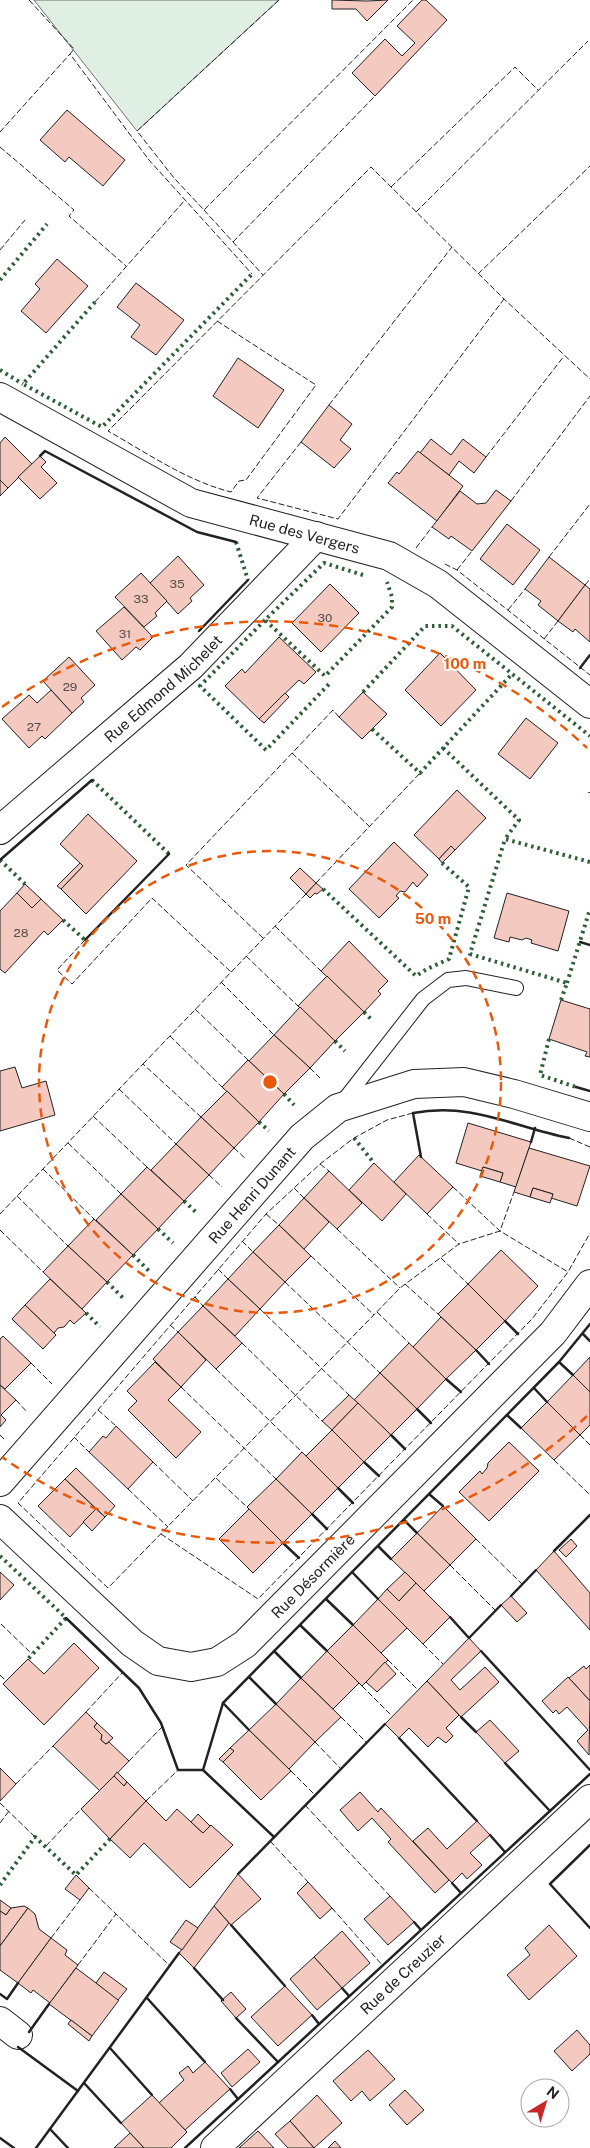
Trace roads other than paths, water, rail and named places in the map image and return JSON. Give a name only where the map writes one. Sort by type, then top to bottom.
[{"type":"street","name":"Rue des Vergers","points":[[0,397],[191,503],[389,556],[438,584],[590,704]]},
{"type":"street","name":"Rue Edmond Michelet","points":[[0,830],[191,666],[316,536]]},
{"type":"street","name":"Rue Henri Dunant","points":[[0,1482],[302,1137],[338,1108],[414,1084],[464,1082],[514,1094],[590,1117]]},
{"type":"street","name":"Rue Désormière","points":[[0,1519],[132,1644],[158,1661],[191,1667],[217,1662],[245,1644],[546,1340],[590,1284]]},
{"type":"street","name":"Rue de Creuzier","points":[[215,2148],[590,1799]]},
{"type":"lane","points":[[338,1108],[423,999],[448,980],[466,978],[516,988]]}]
